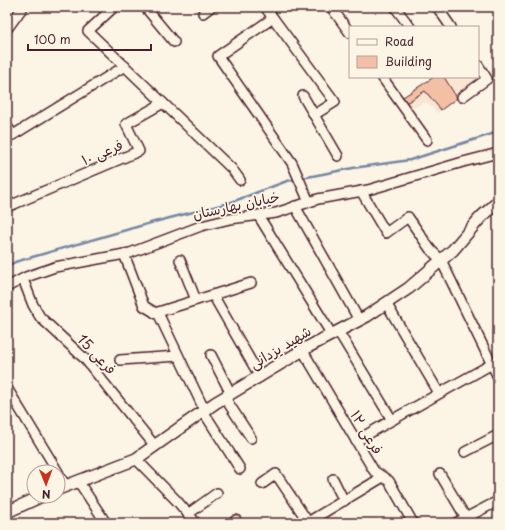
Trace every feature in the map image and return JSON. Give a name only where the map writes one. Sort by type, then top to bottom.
[{"type":"street","points":[[7,29],[23,7]]},
{"type":"street","points":[[114,7],[88,31],[232,169],[240,180]]},
{"type":"street","points":[[145,7],[174,42]]},
{"type":"street","points":[[203,13],[211,7]]},
{"type":"street","points":[[266,7],[335,102],[314,115]]},
{"type":"street","points":[[395,7],[409,26]]},
{"type":"street","points":[[437,7],[450,26]]},
{"type":"street","points":[[334,8],[349,32]]},
{"type":"street","points":[[273,18],[218,56],[281,146],[294,168],[307,197]]},
{"type":"street","points":[[7,126],[13,135],[125,66]]},
{"type":"street","points":[[462,97],[487,79],[479,67]]},
{"type":"street","points":[[383,78],[427,140]]},
{"type":"street","points":[[303,96],[338,156]]},
{"type":"street","name":"فرعی ۱۰","points":[[7,207],[139,151],[126,124],[163,103]]},
{"type":"street","name":"خیابان بهارستان","points":[[7,287],[23,279],[55,267],[124,254],[150,246],[201,226],[230,219],[276,213],[295,206],[307,197],[318,198],[361,191],[498,153]]},
{"type":"street","points":[[361,191],[386,233],[408,217],[430,249],[441,260],[498,376]]},
{"type":"street","name":"شهید یزدانی","points":[[66,486],[136,459],[203,411],[303,351],[359,320],[409,288],[453,250],[481,217],[498,202]]},
{"type":"street","points":[[295,206],[359,320]]},
{"type":"street","points":[[258,215],[392,420]]},
{"type":"street","points":[[124,254],[144,306],[159,315],[202,405],[203,411],[240,469]]},
{"type":"street","points":[[180,260],[196,300]]},
{"type":"street","name":"فرعی 15","points":[[23,279],[33,305],[40,317],[85,359],[155,446]]},
{"type":"street","points":[[155,312],[251,283]]},
{"type":"street","points":[[212,295],[260,377]]},
{"type":"street","points":[[386,303],[440,393]]},
{"type":"street","name":"فرعی ۱۲","points":[[303,351],[374,471],[388,481],[413,523]]},
{"type":"street","points":[[120,360],[178,356]]},
{"type":"street","points":[[211,356],[228,396],[251,438]]},
{"type":"street","points":[[356,441],[492,364]]},
{"type":"street","points":[[7,388],[53,464]]},
{"type":"street","points":[[465,452],[498,435]]},
{"type":"street","points":[[136,459],[196,523]]},
{"type":"street","points":[[262,484],[276,474],[308,522],[383,477]]},
{"type":"street","points":[[440,474],[466,518]]},
{"type":"street","points":[[333,479],[344,500]]},
{"type":"street","points":[[78,481],[106,523]]},
{"type":"street","points":[[188,514],[217,493]]},
{"type":"street","points":[[456,523],[498,501]]},
{"type":"street","points":[[7,512],[26,503]]},
{"type":"shaded area","points":[[479,70],[485,79],[437,113],[426,102],[410,109],[403,97],[432,78],[479,78]]},
{"type":"building","points":[[432,78],[445,78],[457,98],[441,110],[425,91],[406,103],[403,97]]},
{"type":"waterway","points":[[7,267],[15,262],[154,222],[229,203],[287,181],[353,168],[410,160],[498,132]]}]
